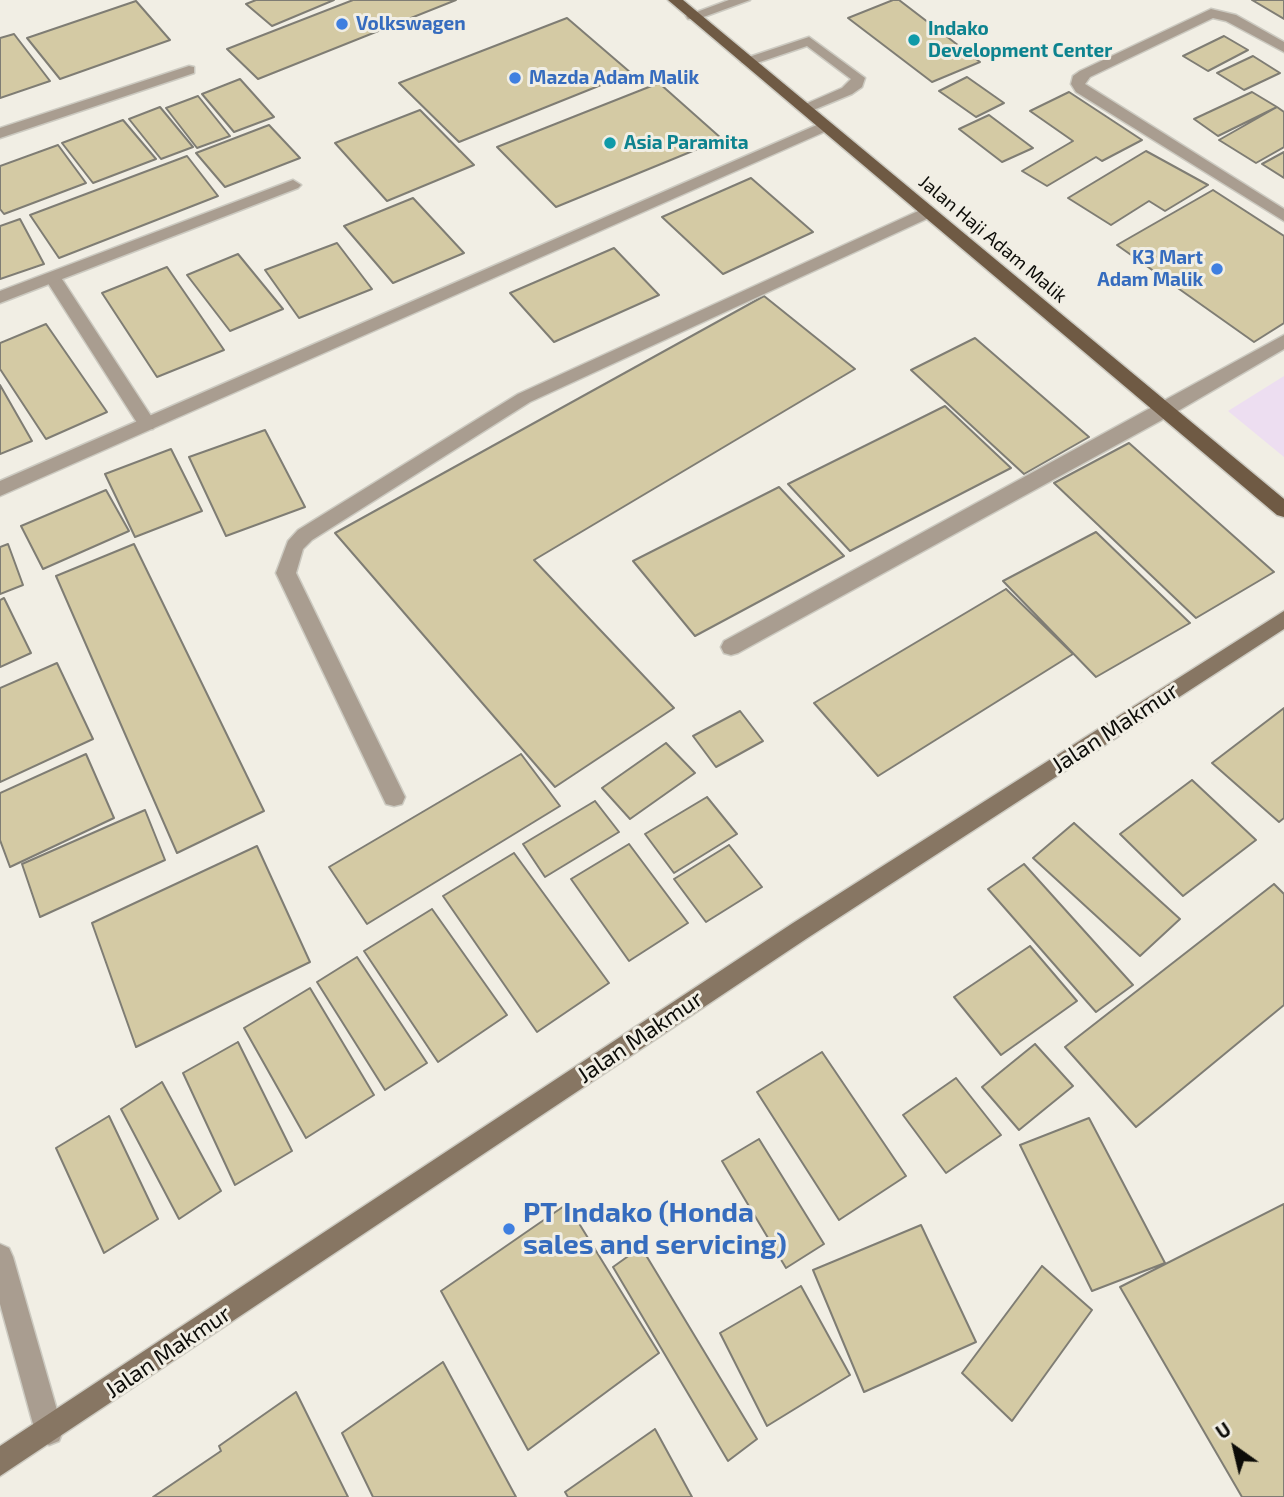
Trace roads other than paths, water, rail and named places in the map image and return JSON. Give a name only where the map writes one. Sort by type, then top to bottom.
[{"type":"main road","name":"Jalan Haji Adam Malik","points":[[675,0],[1284,510]]},
{"type":"street","points":[[693,16],[737,1]]},
{"type":"street","points":[[1284,48],[1231,18],[1211,13],[1078,79],[1081,89],[1284,216]]},
{"type":"street","points":[[748,62],[809,41],[858,78],[857,84],[847,91],[806,109]]},
{"type":"street","points":[[0,133],[189,70]]},
{"type":"street","points":[[0,489],[826,126]]},
{"type":"street","points":[[0,297],[293,185]]},
{"type":"street","points":[[394,797],[286,573],[295,546],[305,535],[524,398],[927,212]]},
{"type":"street","points":[[52,277],[147,424]]},
{"type":"street","points":[[731,647],[1165,410],[1284,341]]},
{"type":"street","name":"Jalan Makmur","points":[[0,1462],[801,930],[1284,619]]},
{"type":"street","points":[[0,1257],[49,1431]]},
{"type":"place","name":"Volkswagen","points":[[342,24]]},
{"type":"place","name":"Indako Development Center","points":[[914,40]]},
{"type":"place","name":"Mazda Adam Malik","points":[[515,78]]},
{"type":"place","name":"Asia Paramita","points":[[610,143]]},
{"type":"place","name":"K3 Mart Adam Malik","points":[[1217,269]]},
{"type":"place","name":"PT Indako (Honda sales and servicing)","points":[[509,1229]]}]
